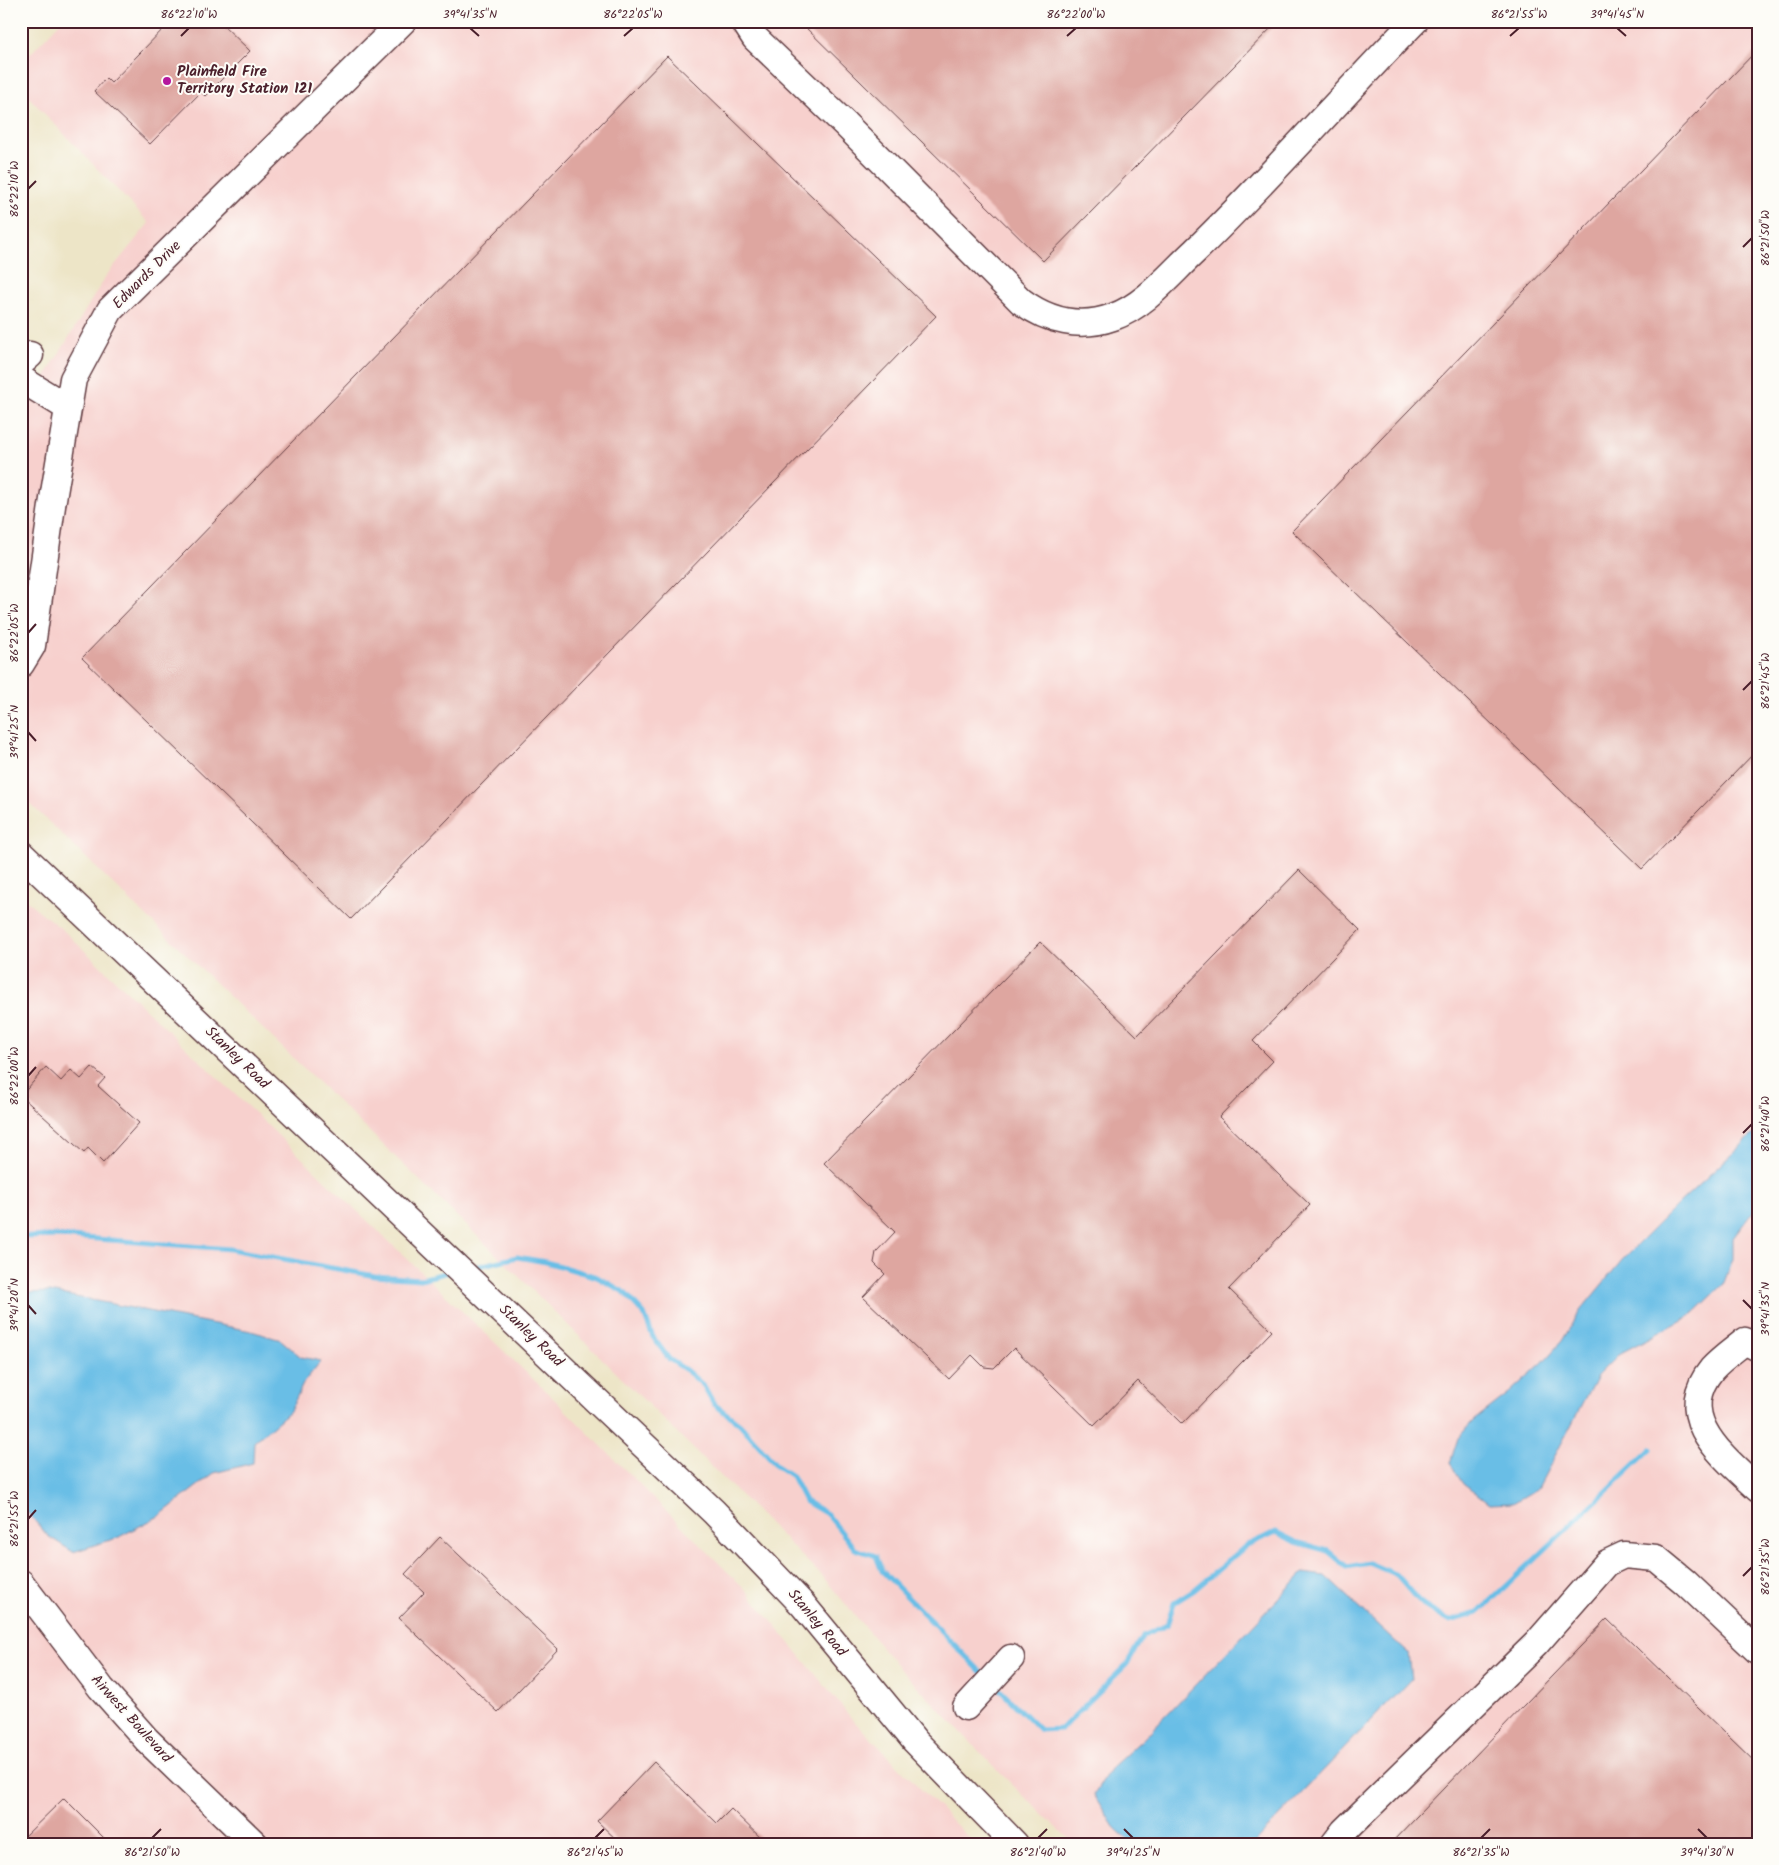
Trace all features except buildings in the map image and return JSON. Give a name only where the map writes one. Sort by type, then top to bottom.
[{"type":"street","name":"Edwards Drive","points":[[21,664],[32,646],[73,379],[110,310],[403,21]]},
{"type":"street","points":[[744,21],[755,38],[845,124],[1021,301],[1035,311],[1050,317],[1084,324],[1114,317],[1130,308],[1159,285],[1229,217],[1414,21]]},
{"type":"street","points":[[21,379],[68,408]]},
{"type":"street","name":"Stanley Road","points":[[21,854],[440,1250],[756,1554],[804,1605],[922,1748],[1015,1844]]},
{"type":"street","points":[[1756,1344],[1745,1342],[1712,1369],[1698,1393],[1698,1419],[1717,1450],[1758,1489]]},
{"type":"street","points":[[1334,1844],[1352,1824],[1536,1644],[1607,1563],[1624,1555],[1656,1558],[1685,1582],[1758,1651]]},
{"type":"street","name":"Airwest Boulevard","points":[[21,1583],[96,1682],[134,1725],[254,1844]]},
{"type":"street","points":[[966,1707],[1011,1658]]},
{"type":"shaded area","points":[[61,21],[1758,21],[1758,1844],[1074,1844],[999,1772],[893,1661],[823,1577],[500,1258],[21,795],[21,412],[28,405],[106,276],[149,223],[21,89],[21,64]]},
{"type":"shaded area","points":[[21,896],[64,931],[554,1399],[747,1591],[852,1719],[975,1844],[21,1844]]},
{"type":"water","points":[[1758,1130],[1758,1205],[1733,1238],[1733,1259],[1723,1285],[1692,1315],[1619,1354],[1597,1376],[1538,1488],[1513,1503],[1489,1504],[1463,1484],[1450,1463],[1458,1438],[1473,1421],[1509,1393],[1542,1363],[1562,1341],[1580,1311],[1623,1259],[1679,1203]]},
{"type":"water","points":[[50,1292],[251,1331],[281,1340],[301,1357],[321,1361],[304,1382],[290,1411],[254,1442],[253,1463],[214,1473],[159,1516],[117,1538],[73,1552],[48,1536],[21,1505],[21,1293]]},
{"type":"water","points":[[1303,1573],[1325,1576],[1408,1653],[1411,1679],[1253,1844],[1132,1844],[1114,1827],[1094,1795],[1110,1769],[1144,1738]]},
{"type":"waterway","points":[[21,25],[25,21]]},
{"type":"waterway","points":[[21,1237],[57,1236],[230,1249],[375,1276],[421,1279],[449,1272]]},
{"type":"waterway","points":[[470,1268],[517,1257],[546,1262],[597,1277],[624,1292],[644,1314],[653,1337],[669,1359],[686,1370],[704,1386],[714,1404],[740,1424],[777,1466],[792,1476],[805,1501],[827,1514],[855,1549],[876,1556],[882,1571],[985,1676]]},
{"type":"waterway","points":[[995,1685],[1040,1730],[1061,1729],[1127,1664],[1143,1636],[1167,1625],[1174,1603],[1193,1591],[1247,1545],[1276,1532],[1296,1542],[1328,1551],[1347,1567],[1369,1563],[1397,1575],[1424,1606],[1449,1621],[1478,1613],[1651,1449]]},
{"type":"place","name":"Plainfield Fire Territory Station 121","points":[[167,81]]}]
